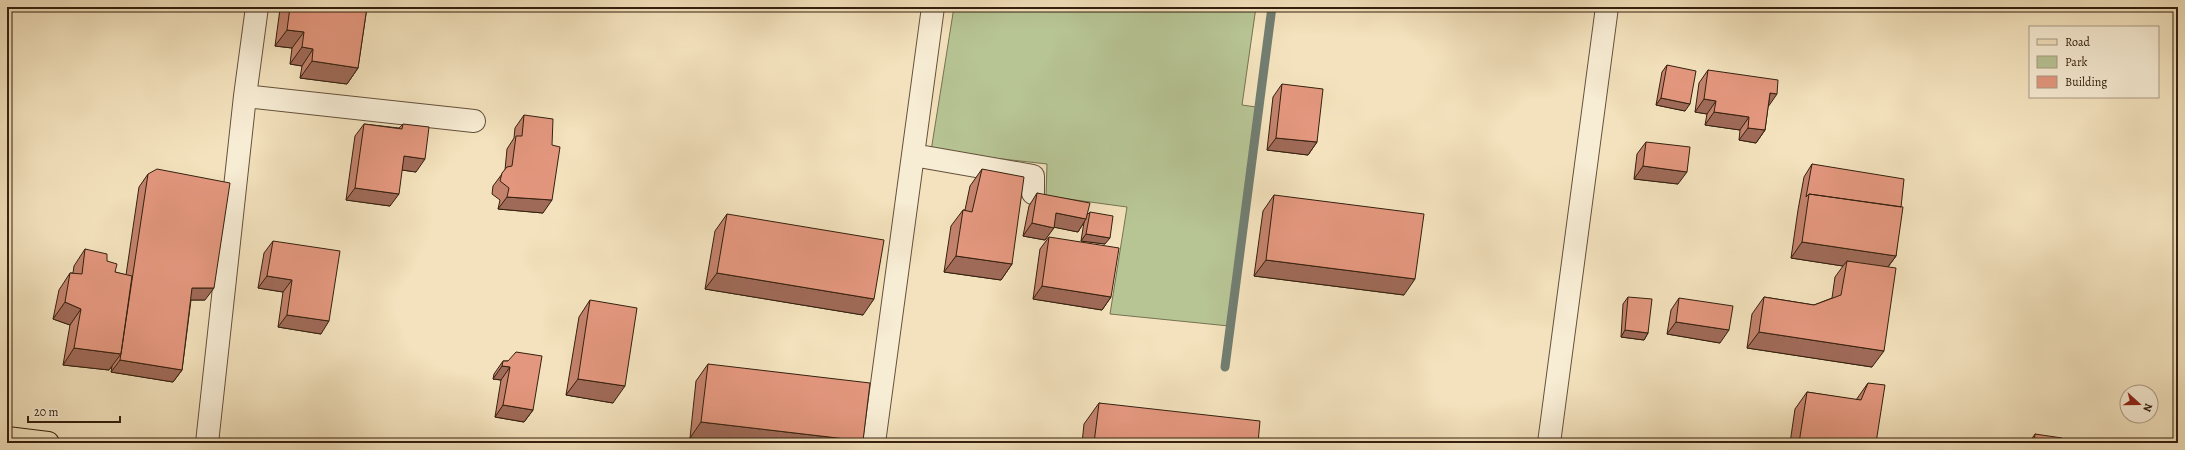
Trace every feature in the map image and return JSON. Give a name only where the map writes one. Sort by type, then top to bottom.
[{"type":"main road","points":[[7,438],[48,443]]},
{"type":"street","points":[[207,443],[245,96],[257,7]]},
{"type":"street","points":[[874,443],[933,7]]},
{"type":"street","points":[[1549,443],[1607,7]]},
{"type":"street","points":[[245,96],[474,122]]},
{"type":"street","points":[[913,155],[1033,176],[1033,193]]},
{"type":"green space","points":[[954,7],[1256,7],[1242,105],[1256,107],[1229,326],[1110,314],[1127,207],[1046,196],[1047,164],[931,151]]},
{"type":"building","points":[[290,7],[367,7],[358,68],[312,61],[313,49],[302,47],[304,32],[287,30]]},
{"type":"building","points":[[1667,65],[1696,71],[1690,104],[1661,98]]},
{"type":"building","points":[[1708,70],[1778,80],[1777,94],[1770,93],[1765,130],[1748,128],[1749,117],[1714,112],[1716,101],[1704,99]]},
{"type":"building","points":[[1282,84],[1323,89],[1317,142],[1276,138]]},
{"type":"building","points":[[524,115],[553,119],[552,145],[560,147],[552,200],[507,197],[509,188],[500,181],[502,173],[507,167],[512,166],[516,136],[522,136]]},
{"type":"building","points":[[364,124],[402,129],[403,124],[429,127],[425,159],[404,156],[399,194],[355,188]]},
{"type":"building","points":[[1646,142],[1690,147],[1687,172],[1643,166]]},
{"type":"building","points":[[1812,164],[1904,179],[1901,207],[1809,194],[1806,197]]},
{"type":"building","points":[[157,169],[230,183],[214,288],[192,288],[182,370],[120,360],[148,174]]},
{"type":"building","points":[[982,169],[1024,177],[1012,264],[956,256],[963,210],[972,212]]},
{"type":"building","points":[[1037,193],[1090,203],[1086,219],[1056,213],[1054,228],[1032,223]]},
{"type":"building","points":[[1809,194],[1903,207],[1896,256],[1802,242]]},
{"type":"building","points":[[1274,195],[1424,214],[1415,279],[1266,260]]},
{"type":"building","points":[[1090,212],[1113,216],[1110,238],[1086,234]]},
{"type":"building","points":[[727,214],[884,240],[874,299],[717,273]]},
{"type":"building","points":[[1049,237],[1119,248],[1111,297],[1042,286]]},
{"type":"building","points":[[273,241],[340,251],[329,321],[287,315],[292,280],[267,276]]},
{"type":"building","points":[[85,249],[107,254],[107,261],[117,264],[115,272],[132,276],[121,354],[74,348],[81,309],[65,302],[70,273],[82,274]]},
{"type":"building","points":[[1847,261],[1896,268],[1884,351],[1759,332],[1764,297],[1814,305],[1841,295]]},
{"type":"building","points":[[1628,297],[1652,299],[1648,333],[1625,330]]},
{"type":"building","points":[[1679,298],[1733,306],[1729,330],[1676,322]]},
{"type":"building","points":[[590,300],[637,308],[625,386],[578,379]]},
{"type":"building","points":[[516,352],[542,356],[533,410],[503,405],[510,367],[502,366],[503,361],[508,361]]},
{"type":"building","points":[[708,364],[870,383],[863,441],[701,422]]},
{"type":"building","points":[[1868,383],[1885,385],[1876,443],[1799,443],[1807,392],[1861,400]]},
{"type":"building","points":[[1099,403],[1260,421],[1258,443],[1094,443]]},
{"type":"building","points":[[2035,434],[2062,438],[2061,443],[2034,443]]},
{"type":"waterway","points":[[1225,367],[1272,7]]}]
